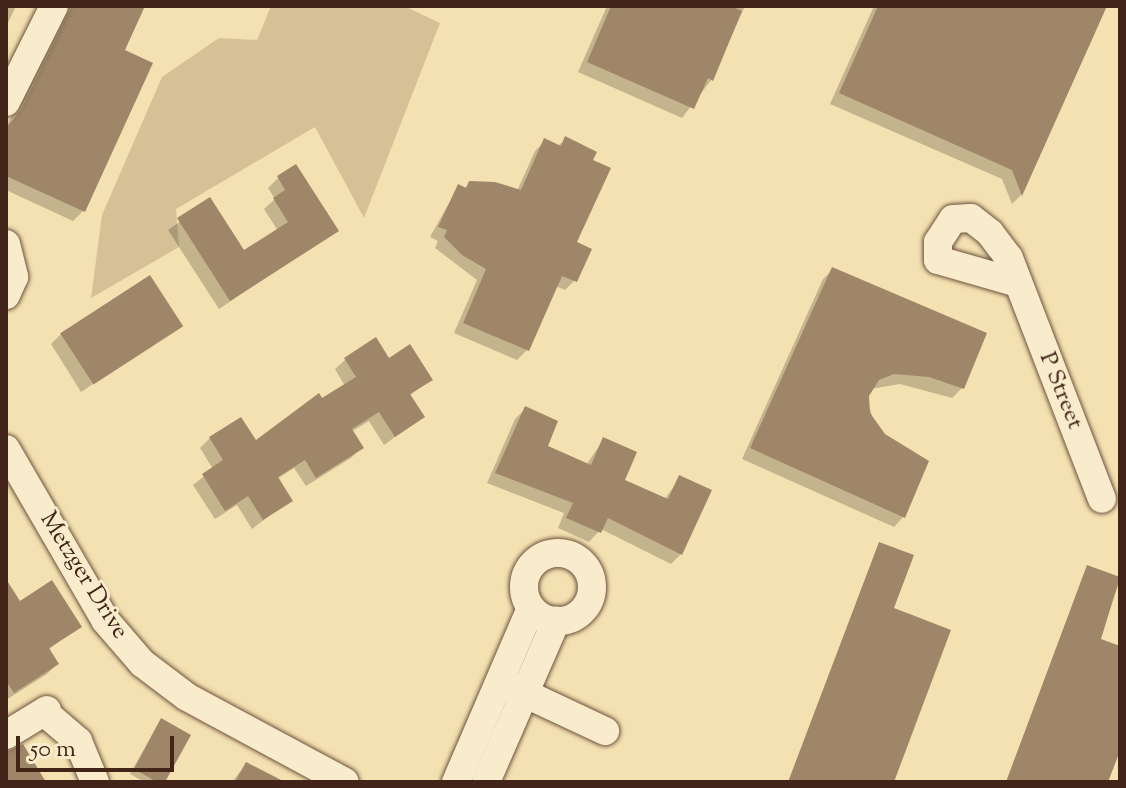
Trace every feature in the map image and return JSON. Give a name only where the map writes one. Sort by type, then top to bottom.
[{"type":"street","points":[[6,102],[54,6]]},
{"type":"street","points":[[6,244],[14,277],[6,295]]},
{"type":"street","name":"P Street","points":[[1018,283],[1102,499]]},
{"type":"street","name":"Metzger Drive","points":[[6,449],[105,620],[142,663],[187,697],[345,782]]},
{"type":"street","points":[[456,782],[500,681],[544,614],[526,694],[486,782]]},
{"type":"street","points":[[500,681],[605,731]]},
{"type":"street","points":[[6,719],[22,710],[46,711],[78,741],[95,782]]},
{"type":"street","points":[[6,735],[46,711]]},
{"type":"shaded area","points":[[271,6],[404,6],[440,23],[364,218],[315,127],[176,209],[179,247],[91,298],[102,215],[162,77],[219,38],[257,40]]},
{"type":"building","points":[[72,6],[145,6],[125,50],[153,63],[85,212],[6,176],[6,128],[21,110]]},
{"type":"building","points":[[611,6],[731,6],[742,11],[713,81],[708,78],[694,109],[587,62]]},
{"type":"building","points":[[878,6],[1107,6],[1022,196],[1012,170],[839,93]]},
{"type":"building","points":[[565,136],[597,152],[593,160],[611,168],[577,242],[592,249],[577,282],[562,276],[529,351],[463,323],[486,269],[462,255],[444,237],[447,230],[438,227],[458,184],[466,188],[469,181],[495,182],[521,190],[544,138],[561,146]]},
{"type":"building","points":[[296,164],[339,231],[230,301],[177,218],[210,197],[244,250],[288,222],[273,198],[285,190],[277,176]]},
{"type":"building","points":[[832,267],[987,333],[964,389],[929,377],[894,374],[879,380],[869,396],[870,413],[885,434],[929,461],[905,518],[750,448]]},
{"type":"building","points":[[150,275],[183,326],[93,384],[60,333]]},
{"type":"building","points":[[376,337],[389,358],[410,344],[433,380],[410,394],[425,417],[395,437],[379,412],[352,429],[364,448],[316,478],[305,460],[278,477],[293,501],[263,520],[248,496],[225,511],[202,474],[223,460],[209,437],[241,417],[256,440],[319,393],[322,398],[356,377],[344,358]]},
{"type":"building","points":[[525,406],[558,421],[548,446],[591,465],[603,437],[637,452],[625,480],[668,499],[679,475],[712,490],[682,555],[608,518],[601,533],[566,518],[573,503],[495,473]]},
{"type":"building","points":[[879,542],[914,555],[894,608],[951,630],[894,782],[788,782]]},
{"type":"building","points":[[1087,565],[1120,577],[1101,639],[1120,646],[1120,751],[1108,782],[1006,782]]},
{"type":"building","points":[[6,579],[20,601],[52,580],[82,627],[49,648],[59,664],[14,693],[6,681]]},
{"type":"building","points":[[161,718],[191,735],[165,782],[157,782],[134,769]]},
{"type":"building","points":[[23,744],[46,782],[6,782],[6,752]]},
{"type":"building","points":[[246,762],[285,782],[235,782]]}]
